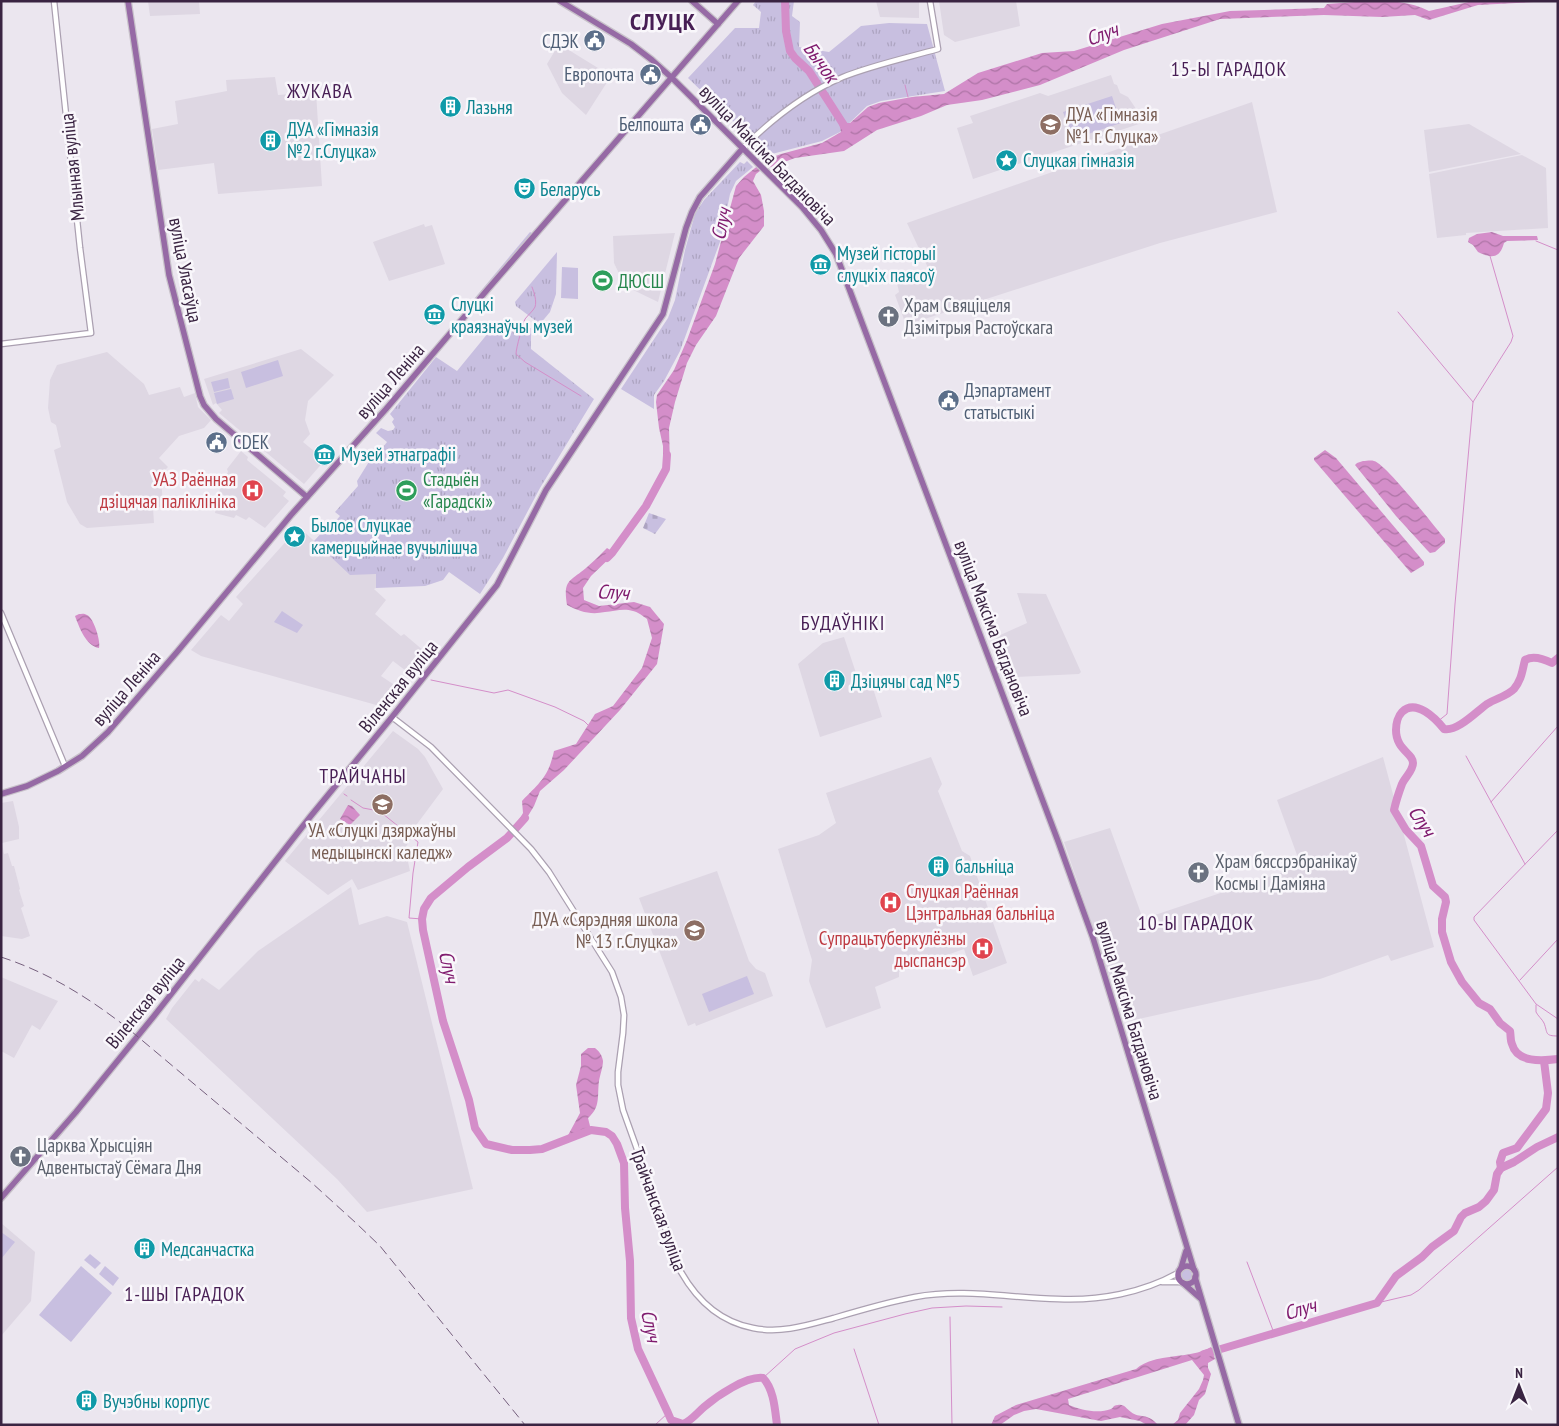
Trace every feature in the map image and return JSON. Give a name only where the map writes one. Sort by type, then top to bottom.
[{"type":"main road","name":"вуліца Уласаўца","points":[[128,1],[169,276],[200,396],[204,406],[216,419],[308,497]]},
{"type":"main road","name":"вуліца Максіма Багдановіча","points":[[560,1],[631,44],[672,78],[744,148],[812,219],[836,254],[1093,938],[1239,1425]]},
{"type":"main road","points":[[692,1],[718,24]]},
{"type":"main road","name":"вуліца Леніна","points":[[1,794],[27,786],[65,766],[82,756],[108,732],[308,497],[738,1]]},
{"type":"main road","name":"Віленская вуліца","points":[[1,1198],[76,1112],[497,585],[546,490],[663,314],[686,228],[700,197],[744,148]]},
{"type":"main road","name":"вуліца Максіма Багдановіча","points":[[1180,1271],[1186,1254],[1186,1246]]},
{"type":"main road","points":[[1188,1267],[1194,1273],[1191,1283],[1182,1283],[1178,1279],[1180,1271],[1188,1267]]},
{"type":"main road","name":"вуліца Максіма Багдановіча","points":[[1182,1283],[1195,1292],[1203,1303]]},
{"type":"street","name":"Млынная вуліца","points":[[1,344],[91,332],[80,248],[54,1]]},
{"type":"street","points":[[744,148],[782,113],[827,85],[856,72],[938,49],[930,1]]},
{"type":"street","points":[[1,613],[65,766]]},
{"type":"street","name":"Трайчанская вуліца","points":[[392,717],[431,747],[529,847],[550,872],[612,972],[617,984],[624,1016],[618,1072],[618,1085],[623,1110],[681,1272],[698,1297],[719,1315],[736,1324],[752,1328],[768,1331],[784,1330],[883,1304],[939,1293],[1073,1299],[1100,1297],[1125,1293],[1161,1282],[1180,1271]]},
{"type":"street","name":"Трайчанская вуліца","points":[[1161,1282],[1182,1283]]},
{"type":"shaded area","points":[[148,1],[199,1],[200,14],[150,16]]},
{"type":"shaded area","points":[[876,1],[919,1],[919,18],[880,17]]},
{"type":"shaded area","points":[[939,1],[1016,1],[1020,26],[955,42],[944,35]]},
{"type":"shaded area","points":[[559,44],[611,76],[586,115],[562,93],[547,64]]},
{"type":"shaded area","name":"ДУА «Гімназія №1 г. Слуцка»","points":[[1111,75],[1120,93],[1128,97],[1145,122],[973,179],[957,128],[973,123],[970,116],[1040,93],[1048,96]]},
{"type":"shaded area","points":[[275,77],[278,95],[316,92],[322,186],[218,194],[214,163],[158,170],[152,129],[178,124],[175,101],[227,91],[226,80]]},
{"type":"shaded area","points":[[1252,102],[1277,212],[1160,243],[906,325],[895,295],[899,292],[897,283],[930,272],[907,223]]},
{"type":"shaded area","points":[[1469,124],[1521,154],[1429,172],[1424,130]]},
{"type":"shaded area","points":[[1522,155],[1546,168],[1548,228],[1466,233],[1466,235],[1437,238],[1429,174]]},
{"type":"shaded area","points":[[424,224],[425,227],[432,225],[445,264],[389,281],[373,242]]},
{"type":"shaded area","points":[[675,233],[658,302],[625,286],[614,263],[613,236]]},
{"type":"shaded area","points":[[301,349],[334,375],[308,401],[305,420],[310,434],[303,442],[325,460],[304,484],[219,413],[222,410],[216,403],[213,405],[204,379]]},
{"type":"shaded area","points":[[107,352],[144,384],[149,395],[180,387],[184,397],[195,393],[198,407],[211,420],[204,428],[179,436],[159,458],[168,467],[161,474],[163,507],[153,508],[154,523],[87,528],[80,524],[67,502],[54,450],[61,447],[56,425],[51,422],[48,408],[50,380],[57,365]]},
{"type":"shaded area","name":"УАЗ Раённая дзіцячая паліклініка","points":[[241,451],[248,457],[247,460],[286,492],[283,496],[289,501],[265,528],[249,517],[246,520],[236,515],[234,518],[215,513],[221,484],[228,472],[227,469]]},
{"type":"shaded area","points":[[299,527],[350,574],[376,573],[376,588],[374,589],[386,600],[375,614],[401,636],[404,634],[431,657],[414,677],[393,661],[381,676],[402,690],[387,708],[201,656],[191,650],[221,615],[229,621],[243,604],[236,597]]},
{"type":"shaded area","points":[[1017,593],[1046,594],[1081,672],[1079,674],[1014,677],[996,637],[1027,623]]},
{"type":"shaded area","points":[[844,637],[858,679],[871,682],[882,717],[820,737],[798,664],[823,643]]},
{"type":"shaded area","name":"УА «Слуцкі дзяржаўны медыцынскі каледж»","points":[[393,731],[418,749],[425,757],[443,789],[414,828],[416,831],[405,848],[410,871],[358,890],[352,879],[328,895],[285,861]]},
{"type":"shaded area","name":"Слуцкая Раённая Цэнтральная бальніца","points":[[931,757],[942,784],[938,791],[962,851],[970,856],[1007,963],[973,976],[964,949],[899,972],[899,977],[875,987],[881,1008],[826,1028],[809,981],[812,960],[778,849],[819,835],[836,823],[826,793]]},
{"type":"shaded area","points":[[1383,757],[1434,947],[1391,961],[1388,955],[1320,979],[1125,1022],[1064,842],[1110,828],[1143,919],[1301,866],[1277,800]]},
{"type":"shaded area","points":[[13,801],[19,827],[19,839],[2,843],[4,854],[8,853],[12,866],[14,866],[24,906],[21,908],[30,936],[22,939],[1,936],[1,803]]},
{"type":"shaded area","name":"ДУА «Сярэдняя школа № 13 г.Слуцка»","points":[[717,871],[749,961],[756,969],[765,973],[773,996],[696,1026],[695,1023],[688,1026],[639,898]]},
{"type":"shaded area","points":[[351,887],[359,925],[387,916],[407,922],[473,1189],[367,1212],[337,1179],[166,1019],[172,1008],[195,979],[199,982],[202,978],[219,990],[258,951]]},
{"type":"shaded area","points":[[1,977],[58,1001],[40,1030],[32,1025],[14,1058],[1,1051]]},
{"type":"shaded area","points":[[1,1223],[35,1252],[31,1301],[1,1336]]},
{"type":"green space","points":[[756,1],[794,1],[792,16],[800,22],[799,47],[829,52],[861,26],[889,23],[927,24],[945,91],[881,101],[867,106],[840,132],[822,141],[768,155],[688,78],[735,28],[759,28],[761,12],[753,5]]},
{"type":"green space","points":[[1112,96],[1121,123],[1073,139],[1063,112]]},
{"type":"green space","points":[[747,161],[753,167],[736,181],[730,194],[721,239],[680,351],[654,395],[654,409],[621,389],[668,318],[675,300],[685,250],[695,214],[704,200],[740,162],[744,164]]},
{"type":"green space","points":[[530,232],[532,233],[470,306],[469,305]]},
{"type":"green space","points":[[557,252],[556,294],[550,312],[540,324],[516,306],[515,302]]},
{"type":"green space","points":[[562,267],[578,268],[578,299],[561,298]]},
{"type":"green space","points":[[522,326],[531,328],[531,349],[594,399],[540,488],[503,558],[480,594],[449,572],[443,580],[425,586],[376,588],[376,574],[350,575],[314,541],[324,530],[326,532],[340,516],[335,512],[358,486],[357,481],[375,452],[381,450],[387,442],[376,433],[381,428],[388,431],[393,430],[395,427],[392,422],[394,419],[390,414],[436,357],[457,371],[493,327]]},
{"type":"green space","points":[[278,360],[283,376],[246,388],[241,372]]},
{"type":"green space","points":[[228,378],[230,388],[214,392],[211,382]]},
{"type":"green space","points":[[231,389],[234,399],[217,404],[214,393]]},
{"type":"green space","points":[[649,513],[666,519],[655,534],[643,528]]},
{"type":"green space","points":[[282,611],[303,625],[297,633],[274,622]]},
{"type":"green space","points":[[747,976],[754,994],[709,1012],[702,994]]},
{"type":"green space","points":[[1,1232],[15,1242],[1,1259]]},
{"type":"green space","points":[[90,1254],[101,1263],[95,1269],[84,1260]]},
{"type":"green space","points":[[81,1266],[112,1293],[71,1342],[39,1315]]},
{"type":"green space","points":[[105,1266],[119,1278],[113,1286],[99,1274]]},
{"type":"green space","points":[[1184,1269],[1188,1269],[1192,1275],[1188,1281],[1184,1281],[1180,1277],[1180,1273]]},
{"type":"water","name":"Случ","points":[[1369,1],[1407,3],[1429,11],[1473,1],[1553,1],[1478,5],[1429,20],[1415,15],[1382,17],[1324,15],[1220,19],[1124,50],[1040,85],[982,100],[947,105],[921,116],[877,130],[844,151],[795,158],[760,171],[756,174],[753,181],[761,195],[764,226],[739,258],[716,316],[696,345],[687,363],[669,428],[670,466],[663,465],[663,446],[659,428],[657,395],[674,370],[687,340],[715,264],[736,186],[765,160],[822,143],[841,132],[839,123],[844,120],[850,123],[868,107],[912,97],[944,94],[978,73],[1042,53],[1074,51],[1162,24],[1230,11],[1324,8],[1327,4]]},
{"type":"water","points":[[1492,232],[1503,236],[1537,236],[1538,240],[1507,241],[1495,256],[1487,256],[1478,252],[1468,242],[1469,238],[1477,234]]},
{"type":"water","points":[[1325,450],[1336,458],[1424,562],[1424,565],[1411,573],[1314,460]]},
{"type":"water","points":[[1363,461],[1374,461],[1389,473],[1445,539],[1445,543],[1435,552],[1430,553],[1427,550],[1396,516],[1355,465]]},
{"type":"water","points":[[607,548],[615,553],[591,576],[583,588],[584,600],[599,606],[634,602],[650,607],[664,624],[657,664],[620,710],[564,770],[540,791],[534,806],[522,826],[518,822],[523,813],[522,801],[546,774],[554,751],[576,744],[595,714],[613,706],[642,668],[652,638],[647,619],[630,610],[590,613],[567,605],[566,591],[571,579],[589,566]]},
{"type":"water","points":[[86,614],[90,617],[98,636],[99,648],[90,644],[84,635],[75,616]]},
{"type":"water","points":[[348,805],[352,806],[360,815],[350,825],[340,819]]},
{"type":"water","points":[[588,1048],[595,1048],[603,1061],[597,1105],[588,1118],[591,1130],[566,1139],[580,1113],[576,1085],[581,1066],[581,1054]]},
{"type":"water","points":[[1211,1347],[1215,1359],[1208,1363],[1211,1374],[1205,1394],[1199,1400],[1194,1415],[1185,1425],[1172,1425],[1178,1420],[1180,1413],[1199,1389],[1204,1375],[1192,1360],[1068,1399],[1069,1405],[1090,1411],[1101,1411],[1122,1405],[1134,1414],[1150,1418],[1158,1425],[1147,1425],[1140,1421],[1120,1417],[1101,1421],[1036,1409],[1014,1415],[1000,1425],[991,1425],[995,1416],[1016,1405],[1136,1369],[1153,1360],[1193,1354]]},
{"type":"waterway","name":"Бычок","points":[[785,1],[786,31],[790,51],[809,71],[847,130]]},
{"type":"waterway","points":[[905,85],[908,97]]},
{"type":"waterway","points":[[1536,241],[1558,250]]},
{"type":"waterway","points":[[1437,722],[1447,714],[1473,402],[1513,336],[1490,256]]},
{"type":"waterway","points":[[532,287],[536,305],[525,319],[516,354],[525,362],[581,396]]},
{"type":"waterway","points":[[1398,312],[1473,402]]},
{"type":"waterway","name":"Случ","points":[[607,558],[646,506],[666,469],[667,455]]},
{"type":"waterway","name":"Случ","points":[[1558,658],[1552,663],[1535,658],[1525,660],[1520,678],[1514,689],[1487,704],[1466,721],[1455,727],[1444,729],[1431,716],[1413,707],[1407,708],[1402,712],[1397,723],[1397,737],[1401,747],[1410,756],[1413,763],[1412,769],[1402,784],[1394,810],[1406,830],[1421,846],[1433,886],[1445,897],[1442,932],[1451,962],[1462,982],[1479,1003],[1490,1009],[1500,1023],[1510,1031],[1511,1042],[1519,1055],[1538,1060],[1558,1059]]},
{"type":"waterway","points":[[431,680],[494,693],[508,690],[555,707],[584,721],[588,725]]},
{"type":"waterway","points":[[1491,802],[1558,726]]},
{"type":"waterway","points":[[1466,756],[1525,864]]},
{"type":"waterway","points":[[351,800],[363,808],[379,811],[418,842],[409,918],[422,919]]},
{"type":"waterway","name":"Случ","points":[[525,818],[507,838],[431,898],[424,909],[422,919],[443,1021],[469,1100],[475,1128],[486,1144],[512,1150],[542,1149],[591,1130],[606,1132],[612,1136],[624,1163],[625,1208],[630,1261],[631,1318],[638,1349],[671,1420],[683,1424],[686,1423],[724,1392],[748,1380],[763,1378],[772,1394],[777,1425]]},
{"type":"waterway","points":[[1558,830],[1474,917],[1474,920],[1536,1004],[1558,1019]]},
{"type":"waterway","points":[[1520,980],[1558,939]]},
{"type":"waterway","points":[[1536,1005],[1536,1012],[1544,1023],[1548,1035],[1558,1036]]},
{"type":"waterway","points":[[1501,1168],[1500,1162],[1503,1153],[1517,1148],[1546,1109],[1548,1093],[1544,1061]]},
{"type":"waterway","name":"Случ","points":[[1204,1354],[1377,1303],[1396,1276],[1454,1231],[1465,1213],[1479,1207],[1486,1201],[1494,1190],[1497,1174],[1501,1168],[1558,1137]]},
{"type":"waterway","points":[[1377,1303],[1411,1295],[1419,1290],[1558,1167]]},
{"type":"waterway","points":[[1247,1262],[1274,1333]]},
{"type":"waterway","points":[[763,1378],[795,1349],[834,1333],[932,1308],[966,1306],[1002,1307]]},
{"type":"waterway","points":[[950,1317],[952,1425]]},
{"type":"waterway","points":[[854,1349],[879,1425]]},
{"type":"waterway","points":[[655,1425],[668,1413]]},
{"type":"railway","points":[[1,957],[34,970],[66,986],[110,1015],[312,1183],[380,1246],[525,1425]]},
{"type":"place","name":"СДЭК","points":[[595,41]]},
{"type":"place","name":"Европочта","points":[[650,74]]},
{"type":"place","name":"Лазьня","points":[[450,107]]},
{"type":"place","name":"Белпошта","points":[[700,124]]},
{"type":"place","name":"ДУА «Гімназія №1 г. Слуцка»","points":[[1050,125]]},
{"type":"place","name":"ДУА «Гімназія №2 г.Слуцка»","points":[[271,140]]},
{"type":"place","name":"Слуцкая гімназія","points":[[1007,160]]},
{"type":"place","name":"Беларусь","points":[[524,189]]},
{"type":"place","name":"Музей гісторыі слуцкіх паясоў","points":[[821,264]]},
{"type":"place","name":"ДЮСШ","points":[[602,281]]},
{"type":"place","name":"Слуцкі краязнаўчы музей","points":[[435,315]]},
{"type":"place","name":"Храм Свяціцеля Дзімітрыя Растоўскага","points":[[888,316]]},
{"type":"place","name":"Дэпартамент статыстыкі","points":[[948,401]]},
{"type":"place","name":"CDEK","points":[[217,442]]},
{"type":"place","name":"Музей этнаграфіі","points":[[325,454]]},
{"type":"place","name":"УАЗ Раённая дзіцячая паліклініка","points":[[252,490]]},
{"type":"place","name":"Стадыён «Гарадскі»","points":[[407,490]]},
{"type":"place","name":"Былое Слуцкае камерцыйнае вучылішча","points":[[295,536]]},
{"type":"place","name":"Дзіцячы сад №5","points":[[835,681]]},
{"type":"place","name":"УА «Слуцкі дзяржаўны медыцынскі каледж»","points":[[382,804]]},
{"type":"place","name":"бальніца","points":[[939,866]]},
{"type":"place","name":"Храм бяссрэбранікаў Космы і Даміяна","points":[[1199,872]]},
{"type":"place","name":"Слуцкая Раённая Цэнтральная бальніца","points":[[890,902]]},
{"type":"place","name":"ДУА «Сярэдняя школа № 13 г.Слуцка»","points":[[694,930]]},
{"type":"place","name":"Супрацьтуберкулёзны дыспансэр","points":[[982,949]]},
{"type":"place","name":"Царква Хрысціян Адвентыстаў Сёмага Дня","points":[[21,1156]]},
{"type":"place","name":"Медсанчастка","points":[[145,1249]]},
{"type":"place","name":"Вучэбны корпус","points":[[87,1401]]},
{"type":"district","name":"СЛУЦК","points":[[663,21]]},
{"type":"district","name":"15-Ы ГАРАДОК","points":[[1229,69]]},
{"type":"district","name":"ЖУКАВА","points":[[320,91]]},
{"type":"district","name":"БУДАЎНІКІ","points":[[843,623]]},
{"type":"district","name":"ТРАЙЧАНЫ","points":[[363,776]]},
{"type":"district","name":"10-Ы ГАРАДОК","points":[[1196,923]]},
{"type":"district","name":"1-ШЫ ГАРАДОК","points":[[185,1294]]}]
